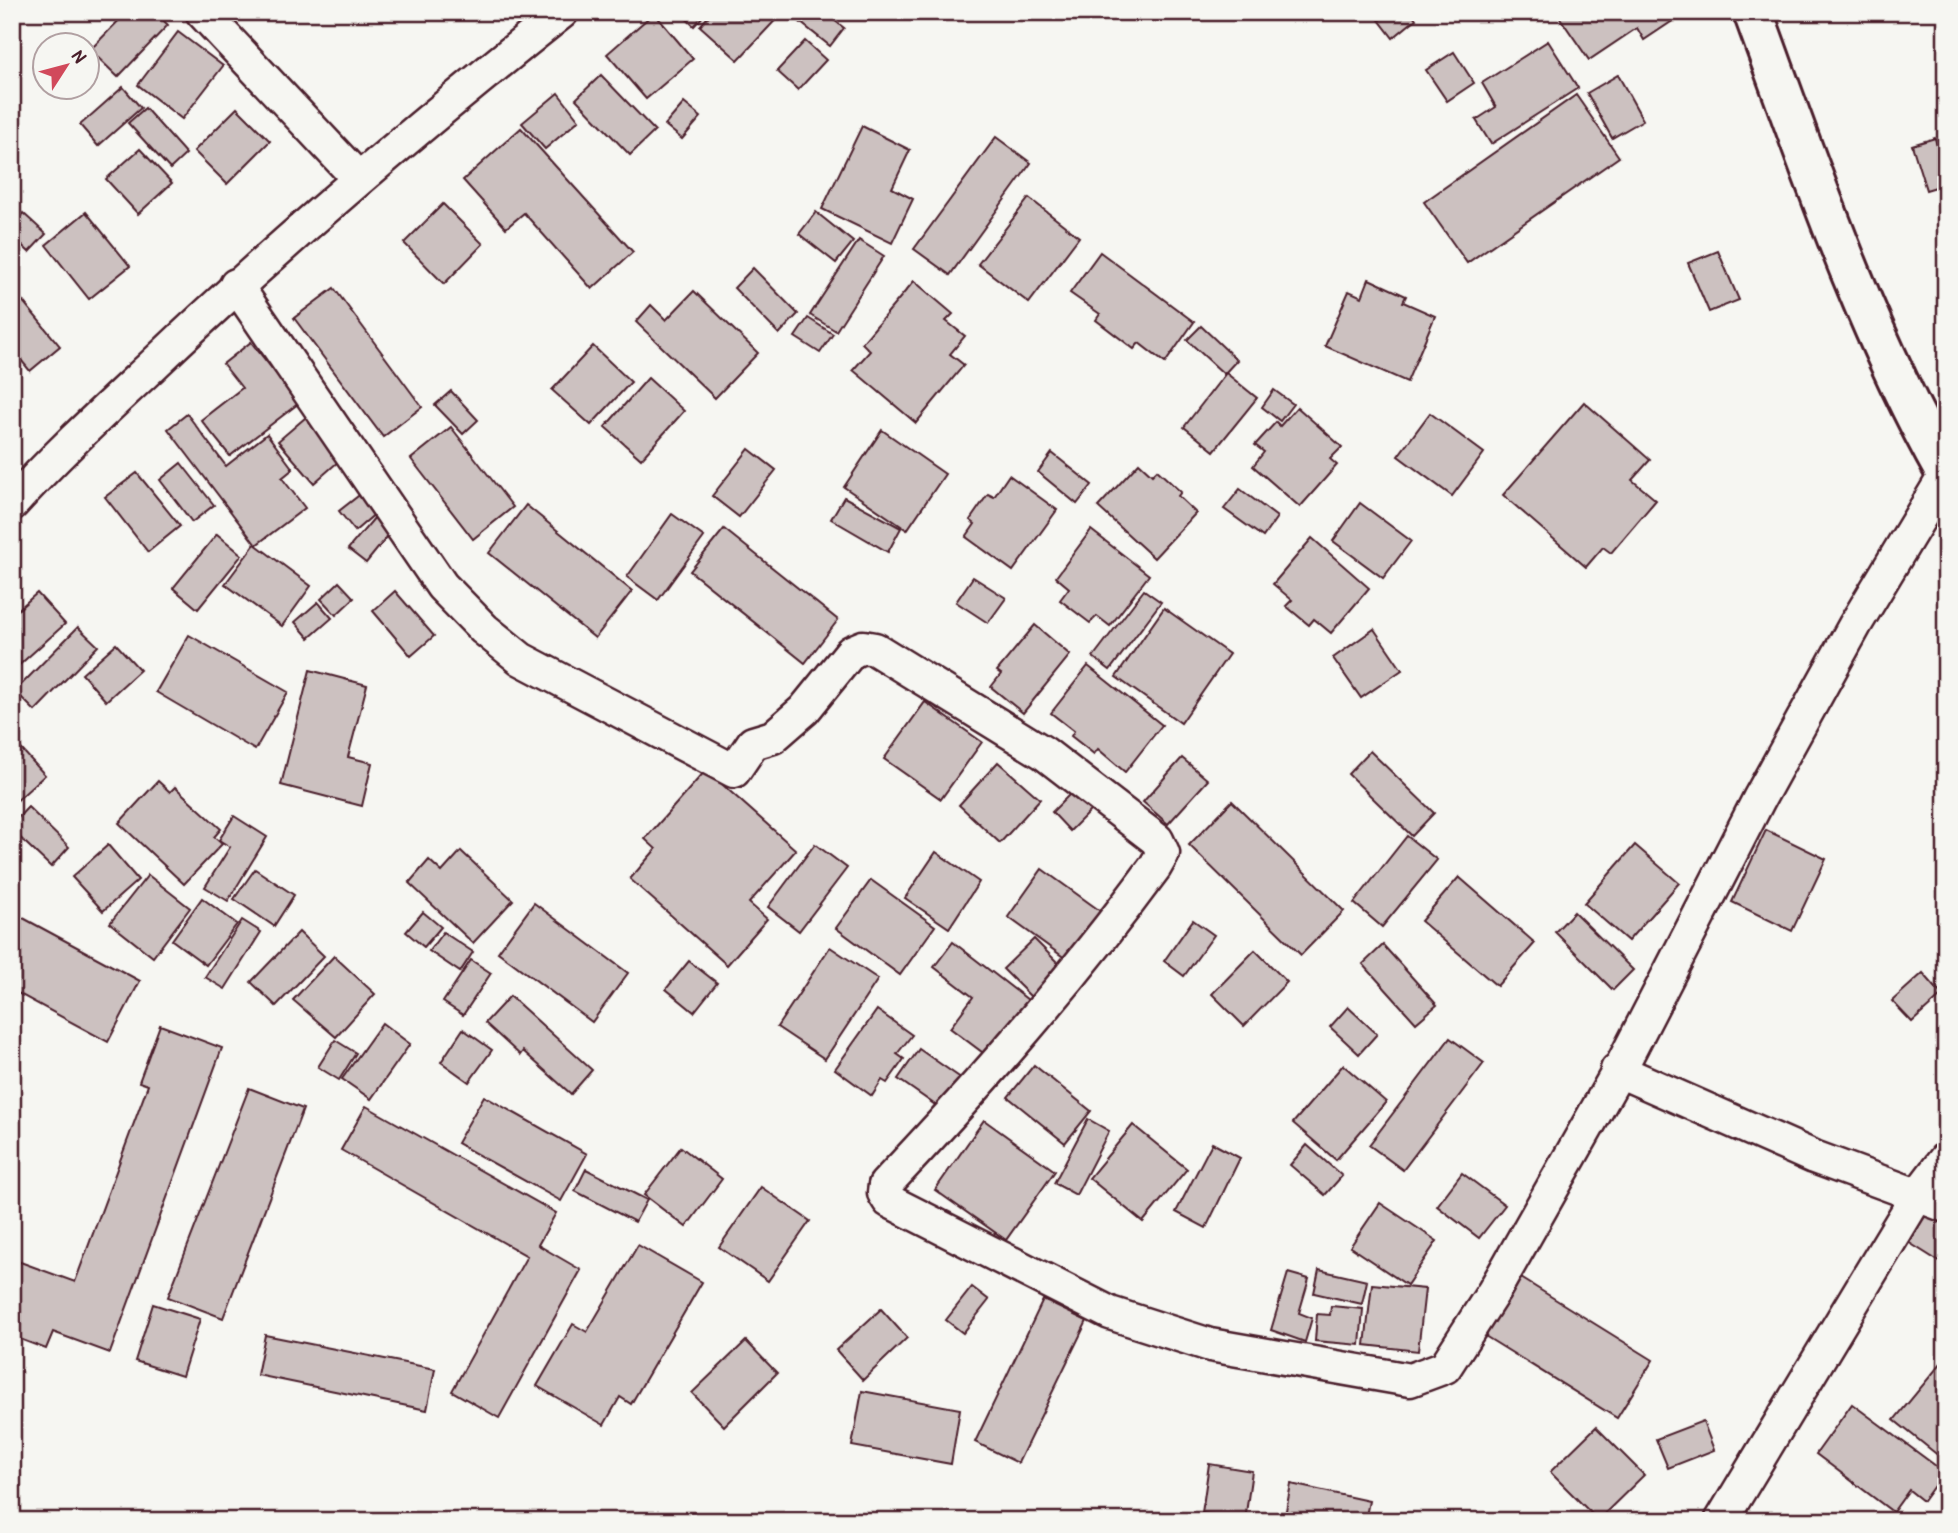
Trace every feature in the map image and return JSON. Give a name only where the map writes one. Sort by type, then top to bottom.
[{"type":"main road","points":[[1753,12],[1845,262],[1926,439],[1946,474]]},
{"type":"street","points":[[202,12],[358,178]]},
{"type":"street","points":[[12,504],[49,463],[236,285],[358,178],[562,12]]},
{"type":"street","points":[[236,285],[442,586],[484,629],[521,659],[734,771],[752,743],[773,737],[804,710],[851,652],[863,647],[875,649],[1044,753],[1157,840],[1163,853],[1155,867],[1092,953],[997,1065],[885,1185],[884,1194],[889,1202],[1138,1325],[1210,1345],[1410,1380],[1445,1367],[1494,1291],[1617,1070],[1848,636],[1946,474]]},
{"type":"street","points":[[1617,1070],[1814,1157],[1932,1201]]},
{"type":"street","points":[[1721,1521],[1932,1201],[1946,1158]]},
{"type":"building","points":[[127,12],[155,12],[168,25],[118,77],[102,62],[102,38]]},
{"type":"building","points":[[679,12],[707,12],[694,26]]},
{"type":"building","points":[[712,12],[783,12],[738,60],[700,26]]},
{"type":"building","points":[[800,12],[824,12],[844,28],[830,46],[795,18]]},
{"type":"building","points":[[1373,12],[1411,12],[1416,19],[1393,38]]},
{"type":"building","points":[[1556,12],[1686,12],[1644,40],[1637,28],[1589,60]]},
{"type":"building","points":[[654,13],[693,59],[646,99],[607,54]]},
{"type":"building","points":[[178,32],[223,66],[182,119],[138,85]]},
{"type":"building","points":[[805,41],[826,60],[798,90],[777,71]]},
{"type":"building","points":[[1548,41],[1578,88],[1491,144],[1476,120],[1496,107],[1482,83]]},
{"type":"building","points":[[1454,52],[1474,83],[1447,101],[1426,70]]},
{"type":"building","points":[[601,75],[655,131],[630,155],[576,99]]},
{"type":"building","points":[[1618,75],[1643,120],[1612,138],[1587,93]]},
{"type":"building","points":[[123,87],[141,108],[98,146],[80,125]]},
{"type":"building","points":[[558,93],[579,120],[545,149],[522,123]]},
{"type":"building","points":[[1576,95],[1619,157],[1467,263],[1424,202]]},
{"type":"building","points":[[684,103],[701,117],[682,139],[665,125]]},
{"type":"building","points":[[145,108],[186,154],[170,169],[128,123]]},
{"type":"building","points":[[237,108],[270,141],[227,184],[194,151]]},
{"type":"building","points":[[862,126],[910,150],[892,188],[913,199],[892,243],[822,209]]},
{"type":"building","points":[[521,128],[633,252],[592,289],[524,213],[506,228],[463,180]]},
{"type":"building","points":[[996,137],[1031,163],[950,275],[914,249]]},
{"type":"building","points":[[1935,138],[1946,184],[1926,190],[1912,145]]},
{"type":"building","points":[[140,149],[172,183],[138,214],[106,179]]},
{"type":"building","points":[[1029,198],[1079,237],[1029,303],[978,264]]},
{"type":"building","points":[[443,204],[483,244],[444,284],[404,243]]},
{"type":"building","points":[[86,212],[130,266],[89,299],[46,245]]},
{"type":"building","points":[[816,212],[853,242],[836,263],[799,234]]},
{"type":"building","points":[[23,213],[46,234],[29,252],[12,236],[12,225]]},
{"type":"building","points":[[859,240],[884,256],[836,331],[810,315]]},
{"type":"building","points":[[1718,251],[1739,300],[1709,312],[1688,263]]},
{"type":"building","points":[[1100,252],[1194,322],[1165,363],[1139,343],[1134,349],[1096,320],[1100,314],[1070,293]]},
{"type":"building","points":[[753,268],[798,314],[779,334],[734,288]]},
{"type":"building","points":[[1369,279],[1406,296],[1403,302],[1435,316],[1407,382],[1325,346],[1349,291],[1362,297]]},
{"type":"building","points":[[914,281],[953,314],[946,321],[965,336],[950,354],[964,365],[916,423],[853,370],[870,351],[862,343]]},
{"type":"building","points":[[12,288],[60,346],[30,371],[12,349]]},
{"type":"building","points":[[334,288],[422,407],[383,437],[294,318]]},
{"type":"building","points":[[694,291],[758,353],[715,398],[636,322],[651,305],[666,320]]},
{"type":"building","points":[[808,318],[833,334],[820,353],[795,337]]},
{"type":"building","points":[[1201,326],[1237,360],[1224,374],[1187,340]]},
{"type":"building","points":[[251,342],[299,403],[230,456],[201,420],[242,388],[223,364]]},
{"type":"building","points":[[593,346],[631,382],[591,425],[552,390]]},
{"type":"building","points":[[1226,373],[1257,398],[1214,451],[1184,427]]},
{"type":"building","points":[[648,378],[684,411],[641,459],[605,427]]},
{"type":"building","points":[[1274,390],[1293,404],[1280,421],[1262,407]]},
{"type":"building","points":[[451,391],[478,420],[463,434],[435,405]]},
{"type":"building","points":[[1584,402],[1650,460],[1632,480],[1656,500],[1611,553],[1603,547],[1586,567],[1503,495]]},
{"type":"building","points":[[1297,407],[1342,447],[1330,459],[1337,465],[1300,507],[1253,466],[1264,452],[1255,445],[1276,422],[1280,426]]},
{"type":"building","points":[[312,412],[347,454],[314,483],[278,441]]},
{"type":"building","points":[[1430,413],[1484,453],[1452,496],[1398,456]]},
{"type":"building","points":[[187,414],[226,466],[267,434],[293,469],[282,478],[305,508],[256,545],[168,429]]},
{"type":"building","points":[[451,427],[513,507],[473,539],[411,459]]},
{"type":"building","points":[[882,430],[945,474],[907,530],[844,487]]},
{"type":"building","points":[[749,449],[776,470],[739,517],[712,496]]},
{"type":"building","points":[[1052,453],[1092,485],[1077,504],[1038,472]]},
{"type":"building","points":[[181,463],[214,505],[192,522],[160,480]]},
{"type":"building","points":[[1139,463],[1152,475],[1157,470],[1181,492],[1178,496],[1196,513],[1154,558],[1098,507]]},
{"type":"building","points":[[137,473],[180,526],[148,552],[105,497]]},
{"type":"building","points":[[1009,475],[1057,510],[1013,571],[966,537],[975,524],[970,520],[988,494],[994,497]]},
{"type":"building","points":[[1240,489],[1277,517],[1263,537],[1224,509]]},
{"type":"building","points":[[362,493],[377,512],[355,531],[339,511]]},
{"type":"building","points":[[844,497],[901,528],[888,552],[831,519]]},
{"type":"building","points":[[1360,503],[1411,541],[1383,578],[1333,541]]},
{"type":"building","points":[[526,505],[632,591],[595,638],[489,553]]},
{"type":"building","points":[[672,514],[704,537],[658,600],[627,577]]},
{"type":"building","points":[[375,517],[392,531],[366,563],[348,549]]},
{"type":"building","points":[[724,529],[838,620],[805,663],[690,571]]},
{"type":"building","points":[[1091,530],[1149,575],[1110,626],[1097,616],[1090,623],[1060,600],[1069,588],[1056,577]]},
{"type":"building","points":[[217,534],[242,555],[198,609],[173,588]]},
{"type":"building","points":[[1312,538],[1369,588],[1331,633],[1314,619],[1309,625],[1286,606],[1292,600],[1273,584]]},
{"type":"building","points":[[255,544],[311,586],[282,626],[225,584]]},
{"type":"building","points":[[973,577],[1006,598],[988,623],[956,602]]},
{"type":"building","points":[[339,582],[354,598],[336,615],[321,599]]},
{"type":"building","points":[[1144,590],[1161,602],[1110,670],[1093,657]]},
{"type":"building","points":[[395,591],[434,636],[411,656],[373,611]]},
{"type":"building","points":[[37,593],[65,624],[17,667],[12,662],[12,615]]},
{"type":"building","points":[[318,602],[332,618],[309,638],[295,622]]},
{"type":"building","points":[[1164,608],[1229,654],[1181,723],[1116,677]]},
{"type":"building","points":[[1035,625],[1070,655],[1023,713],[991,687],[1001,674],[997,671]]},
{"type":"building","points":[[78,627],[98,646],[35,711],[15,691]]},
{"type":"building","points":[[1374,629],[1402,670],[1361,698],[1333,658]]},
{"type":"building","points":[[189,635],[288,692],[255,750],[156,692]]},
{"type":"building","points":[[116,644],[140,670],[106,701],[82,674]]},
{"type":"building","points":[[1088,666],[1162,725],[1125,772],[1098,749],[1094,754],[1071,736],[1074,731],[1051,713]]},
{"type":"building","points":[[310,670],[367,685],[348,757],[372,763],[362,806],[281,785]]},
{"type":"building","points":[[925,702],[982,742],[941,799],[884,759]]},
{"type":"building","points":[[12,739],[45,775],[12,805]]},
{"type":"building","points":[[1370,751],[1434,813],[1412,836],[1348,774]]},
{"type":"building","points":[[1182,758],[1208,780],[1168,824],[1143,802]]},
{"type":"building","points":[[998,762],[1040,799],[1000,843],[959,805]]},
{"type":"building","points":[[706,770],[796,850],[749,903],[767,919],[727,965],[630,879],[656,849],[645,839]]},
{"type":"building","points":[[158,781],[170,792],[175,787],[221,829],[214,837],[222,844],[184,884],[119,823]]},
{"type":"building","points":[[1076,788],[1094,807],[1070,831],[1052,812]]},
{"type":"building","points":[[1232,801],[1344,911],[1301,955],[1189,845]]},
{"type":"building","points":[[28,807],[69,847],[51,867],[12,830],[12,824]]},
{"type":"building","points":[[234,816],[267,837],[228,901],[205,887],[230,847],[219,840]]},
{"type":"building","points":[[1766,830],[1826,859],[1792,931],[1732,902]]},
{"type":"building","points":[[1407,836],[1437,860],[1382,927],[1354,903]]},
{"type":"building","points":[[815,844],[847,868],[799,931],[768,907]]},
{"type":"building","points":[[108,845],[138,880],[103,911],[72,877]]},
{"type":"building","points":[[1635,845],[1679,883],[1628,941],[1584,903]]},
{"type":"building","points":[[461,851],[513,900],[473,943],[409,883],[429,860],[442,872]]},
{"type":"building","points":[[936,852],[979,882],[949,928],[905,898]]},
{"type":"building","points":[[255,869],[294,895],[274,926],[234,899]]},
{"type":"building","points":[[1042,869],[1103,913],[1069,961],[1008,917]]},
{"type":"building","points":[[148,875],[190,908],[153,957],[110,923]]},
{"type":"building","points":[[1459,877],[1535,943],[1497,986],[1421,921]]},
{"type":"building","points":[[871,880],[935,926],[900,975],[836,928]]},
{"type":"building","points":[[202,898],[237,924],[206,965],[172,940]]},
{"type":"building","points":[[534,903],[628,973],[592,1022],[498,952]]},
{"type":"building","points":[[12,912],[140,981],[108,1042],[12,990]]},
{"type":"building","points":[[423,912],[441,927],[424,947],[406,932]]},
{"type":"building","points":[[1574,912],[1633,970],[1613,990],[1555,932]]},
{"type":"building","points":[[242,920],[261,932],[225,989],[205,977]]},
{"type":"building","points":[[1193,920],[1214,935],[1184,976],[1164,961]]},
{"type":"building","points":[[299,932],[324,956],[276,1006],[251,982]]},
{"type":"building","points":[[443,932],[473,952],[460,972],[429,951]]},
{"type":"building","points":[[1034,939],[1065,970],[1035,1001],[1003,969]]},
{"type":"building","points":[[953,942],[1028,1000],[986,1055],[950,1028],[973,997],[934,967]]},
{"type":"building","points":[[1383,945],[1437,1005],[1416,1023],[1363,964]]},
{"type":"building","points":[[830,947],[878,979],[825,1059],[777,1027]]},
{"type":"building","points":[[1255,950],[1287,982],[1244,1026],[1212,994]]},
{"type":"building","points":[[334,956],[375,994],[336,1037],[293,1000]]},
{"type":"building","points":[[471,960],[491,973],[463,1015],[443,1002]]},
{"type":"building","points":[[689,961],[717,983],[694,1012],[666,989]]},
{"type":"building","points":[[1923,973],[1942,995],[1912,1022],[1892,1001]]},
{"type":"building","points":[[510,996],[592,1070],[571,1094],[523,1051],[520,1055],[485,1023]]},
{"type":"building","points":[[1348,1007],[1377,1034],[1359,1054],[1330,1027]]},
{"type":"building","points":[[877,1010],[912,1035],[897,1054],[904,1059],[887,1083],[882,1080],[872,1096],[835,1069]]},
{"type":"building","points":[[382,1023],[410,1044],[371,1099],[342,1079]]},
{"type":"building","points":[[160,1025],[222,1048],[110,1353],[53,1332],[46,1349],[12,1336],[12,1259],[75,1282],[148,1085],[139,1082]]},
{"type":"building","points":[[463,1029],[492,1050],[469,1082],[441,1062]]},
{"type":"building","points":[[1450,1038],[1484,1063],[1403,1170],[1369,1145]]},
{"type":"building","points":[[335,1040],[356,1053],[339,1080],[318,1067]]},
{"type":"building","points":[[919,1049],[965,1081],[944,1111],[898,1079]]},
{"type":"building","points":[[1034,1065],[1091,1111],[1065,1143],[1008,1097]]},
{"type":"building","points":[[1343,1065],[1386,1102],[1336,1160],[1293,1123]]},
{"type":"building","points":[[249,1088],[303,1109],[223,1318],[168,1297]]},
{"type":"building","points":[[484,1096],[587,1154],[561,1201],[457,1143]]},
{"type":"building","points":[[366,1106],[556,1213],[538,1245],[581,1270],[499,1418],[452,1391],[527,1256],[341,1150]]},
{"type":"building","points":[[1088,1119],[1109,1131],[1076,1195],[1054,1183]]},
{"type":"building","points":[[984,1120],[1055,1171],[1006,1240],[935,1190]]},
{"type":"building","points":[[1133,1125],[1187,1169],[1143,1222],[1089,1178]]},
{"type":"building","points":[[1212,1143],[1240,1158],[1206,1228],[1176,1212]]},
{"type":"building","points":[[1307,1145],[1342,1176],[1325,1195],[1290,1165]]},
{"type":"building","points":[[681,1147],[722,1179],[686,1227],[644,1195]]},
{"type":"building","points":[[586,1169],[647,1200],[635,1222],[575,1191]]},
{"type":"building","points":[[1462,1173],[1505,1205],[1479,1238],[1437,1206]]},
{"type":"building","points":[[761,1187],[810,1221],[768,1281],[719,1247]]},
{"type":"building","points":[[1380,1203],[1437,1241],[1407,1285],[1350,1247]]},
{"type":"building","points":[[1927,1212],[1946,1224],[1943,1264],[1908,1242]]},
{"type":"building","points":[[638,1245],[702,1282],[631,1404],[620,1397],[604,1425],[537,1386],[573,1324],[587,1332]]},
{"type":"building","points":[[1319,1270],[1367,1281],[1362,1304],[1314,1293]]},
{"type":"building","points":[[1288,1273],[1309,1279],[1299,1313],[1312,1318],[1305,1342],[1271,1330]]},
{"type":"building","points":[[1521,1278],[1653,1360],[1617,1418],[1485,1336]]},
{"type":"building","points":[[1372,1284],[1425,1289],[1418,1351],[1365,1345]]},
{"type":"building","points":[[972,1287],[989,1300],[963,1333],[946,1320]]},
{"type":"building","points":[[1043,1300],[1087,1321],[1018,1463],[975,1442]]},
{"type":"building","points":[[153,1304],[200,1319],[182,1376],[135,1361]]},
{"type":"building","points":[[1331,1306],[1363,1309],[1360,1345],[1315,1341],[1317,1314],[1330,1315]]},
{"type":"building","points":[[881,1309],[907,1338],[863,1380],[836,1350]]},
{"type":"building","points":[[265,1335],[435,1369],[427,1410],[257,1375]]},
{"type":"building","points":[[746,1341],[777,1373],[724,1426],[692,1393]]},
{"type":"building","points":[[1946,1357],[1946,1460],[1945,1461],[1894,1420]]},
{"type":"building","points":[[862,1391],[960,1409],[951,1464],[852,1446]]},
{"type":"building","points":[[1852,1404],[1944,1472],[1923,1501],[1909,1490],[1893,1512],[1816,1454]]},
{"type":"building","points":[[1703,1421],[1714,1450],[1668,1468],[1656,1439]]},
{"type":"building","points":[[1596,1427],[1644,1475],[1598,1520],[1550,1472]]},
{"type":"building","points":[[1209,1464],[1252,1471],[1245,1520],[1202,1513]]},
{"type":"building","points":[[1291,1484],[1369,1501],[1365,1521],[1284,1521]]}]
